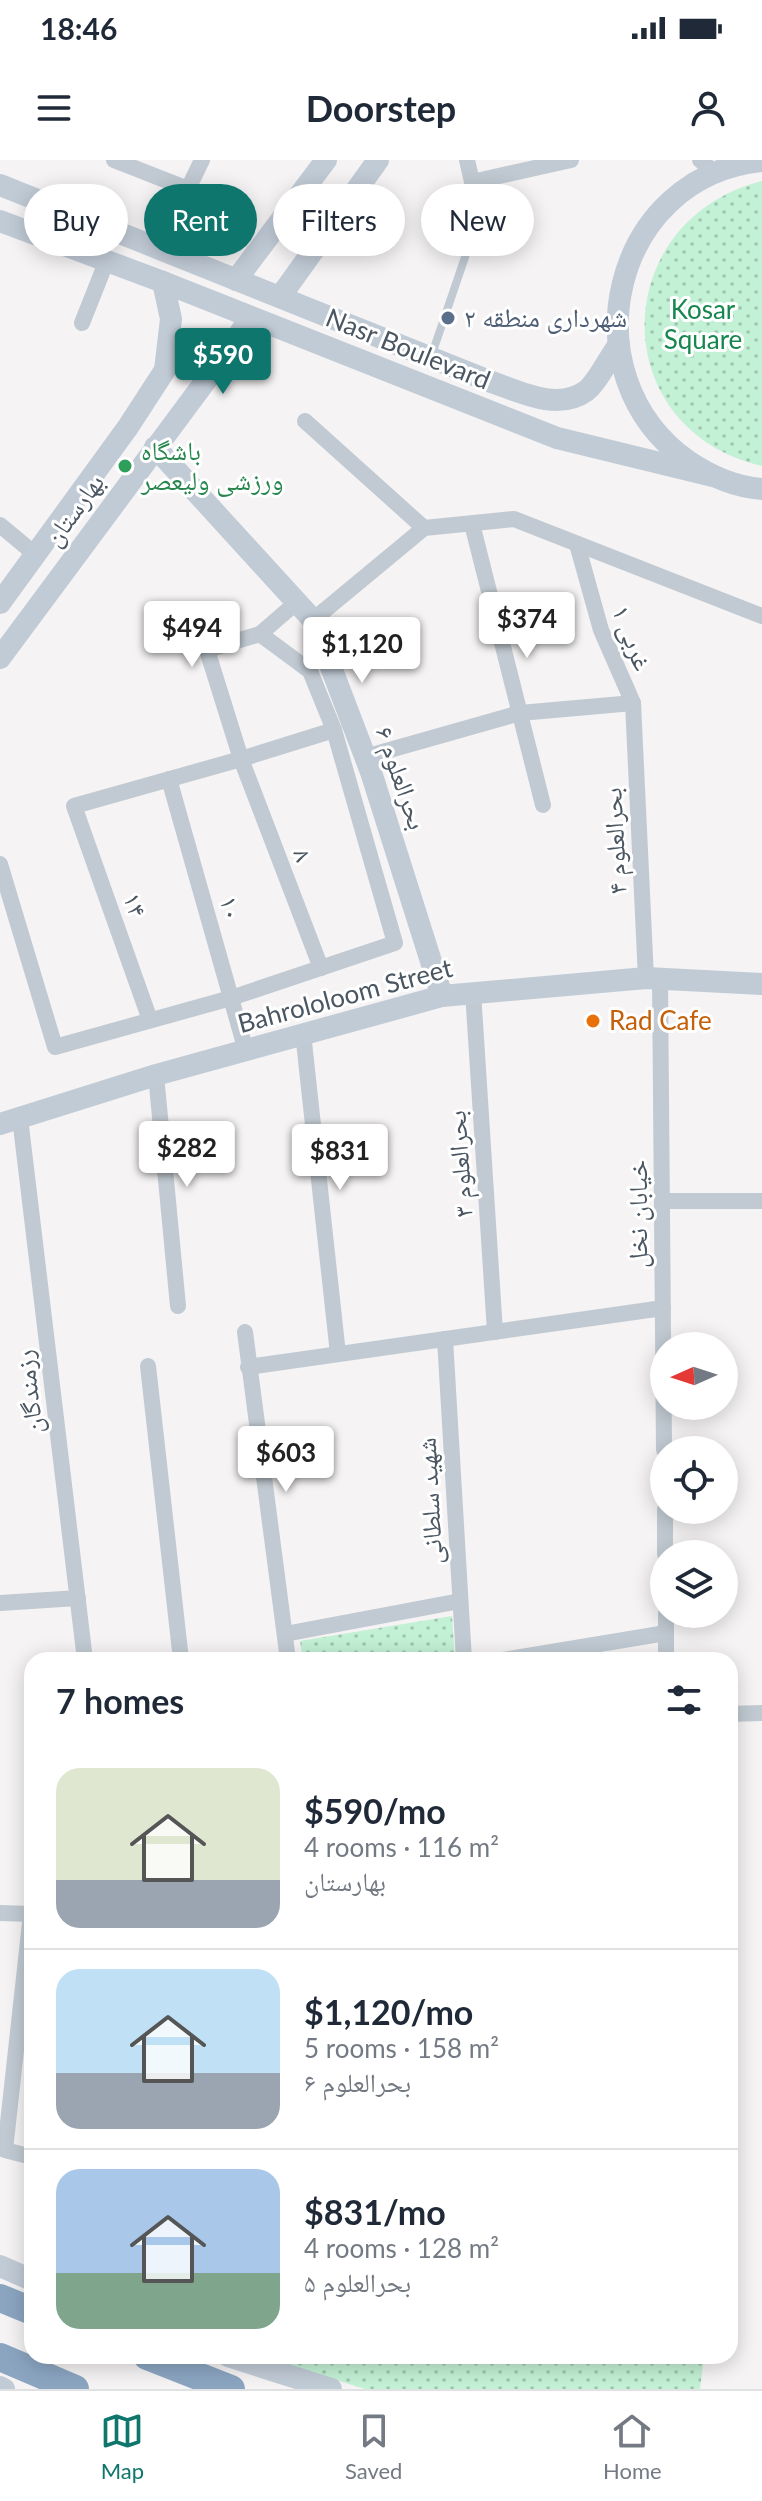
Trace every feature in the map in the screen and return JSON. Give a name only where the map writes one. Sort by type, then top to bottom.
[{"type":"highway","points":[[0,2298],[24,2308]]},
{"type":"highway","points":[[0,2357],[75,2389]]},
{"type":"highway","points":[[167,2364],[231,2389]]},
{"type":"main road","points":[[236,280],[326,160]]},
{"type":"main road","points":[[280,297],[378,160]]},
{"type":"main road","points":[[762,161],[731,168],[708,167],[659,215],[639,242],[625,272],[617,317],[626,380],[646,420],[676,452],[713,476],[733,484],[762,489]]},
{"type":"main road","name":"Nasr Boulevard","points":[[0,185],[540,399],[566,400],[587,390],[619,344]]},
{"type":"main road","name":"Nasr Boulevard","points":[[0,221],[107,260],[557,438],[713,476]]},
{"type":"main road","name":"بهارستان","points":[[0,603],[128,427],[165,370],[171,319],[163,282]]},
{"type":"main road","name":"بهارستان","points":[[0,658],[250,317]]},
{"type":"main road","points":[[165,370],[198,391]]},
{"type":"main road","name":"بحرالعلوم ۶","points":[[155,447],[313,620],[365,757],[442,996]]},
{"type":"main road","name":"Bahrololoom Street","points":[[10,1121],[156,1075],[442,996],[653,978],[762,984]]},
{"type":"main road","points":[[0,2266],[24,2276]]},
{"type":"main road","points":[[253,2364],[331,2389]]},
{"type":"street","points":[[114,160],[188,189],[202,160]]},
{"type":"street","points":[[467,160],[472,182],[571,160]]},
{"type":"street","points":[[82,323],[107,260]]},
{"type":"street","points":[[305,421],[424,528]]},
{"type":"street","points":[[313,620],[424,528],[514,519],[762,616]]},
{"type":"street","points":[[472,524],[543,805]]},
{"type":"street","points":[[0,525],[36,555]]},
{"type":"street","name":"غربی ۱","points":[[577,544],[601,630],[633,703]]},
{"type":"street","points":[[0,864],[55,1047],[231,998],[395,943],[334,730],[310,671],[260,634],[297,602]]},
{"type":"street","name":"۸","points":[[260,634],[207,650],[241,759],[321,968]]},
{"type":"street","points":[[365,757],[520,713],[633,703]]},
{"type":"street","name":"بحرالعلوم ۴","points":[[633,703],[653,978]]},
{"type":"street","points":[[169,779],[334,730]]},
{"type":"street","name":"۱۴","points":[[150,1020],[74,806],[169,779]]},
{"type":"street","name":"۱۰","points":[[169,779],[246,1051]]},
{"type":"street","name":"خیابان نخل","points":[[653,978],[662,1201],[664,1436]]},
{"type":"street","name":"بحرالعلوم ۳","points":[[473,992],[495,1332]]},
{"type":"street","points":[[303,1033],[338,1354]]},
{"type":"street","points":[[156,1075],[178,1306]]},
{"type":"street","name":"رزمندگان","points":[[10,1121],[84,1652]]},
{"type":"street","points":[[662,1201],[762,1201]]},
{"type":"street","points":[[248,1367],[663,1308]]},
{"type":"street","points":[[245,1332],[287,1652]]},
{"type":"street","name":"شهید سلطانی","points":[[445,1339],[463,1652]]},
{"type":"street","points":[[148,1366],[180,1652]]},
{"type":"street","points":[[0,1603],[78,1598]]},
{"type":"street","points":[[285,1634],[460,1601]]},
{"type":"street","points":[[666,1628],[666,1652]]},
{"type":"street","points":[[551,1652],[666,1633]]},
{"type":"street","points":[[738,1714],[762,1713]]},
{"type":"street","points":[[0,1913],[24,1914]]},
{"type":"street","points":[[24,1984],[5,2150],[24,2155]]},
{"type":"lane","points":[[431,357],[465,256]]},
{"type":"green space","name":"Kosar Square","points":[[762,181],[762,466],[711,445],[674,412],[652,371],[645,325],[652,279],[674,237],[711,203]]},
{"type":"green space","points":[[452,1616],[454,1652],[302,1652],[300,1641]]},
{"type":"green space","points":[[285,2364],[703,2364],[700,2389],[365,2389]]},
{"type":"place","name":"شهرداری منطقه ۲","points":[[448,318]]},
{"type":"place","name":"باشگاه ورزشی ولیعصر","points":[[125,466]]},
{"type":"place","name":"Rad Cafe","points":[[593,1021]]}]
